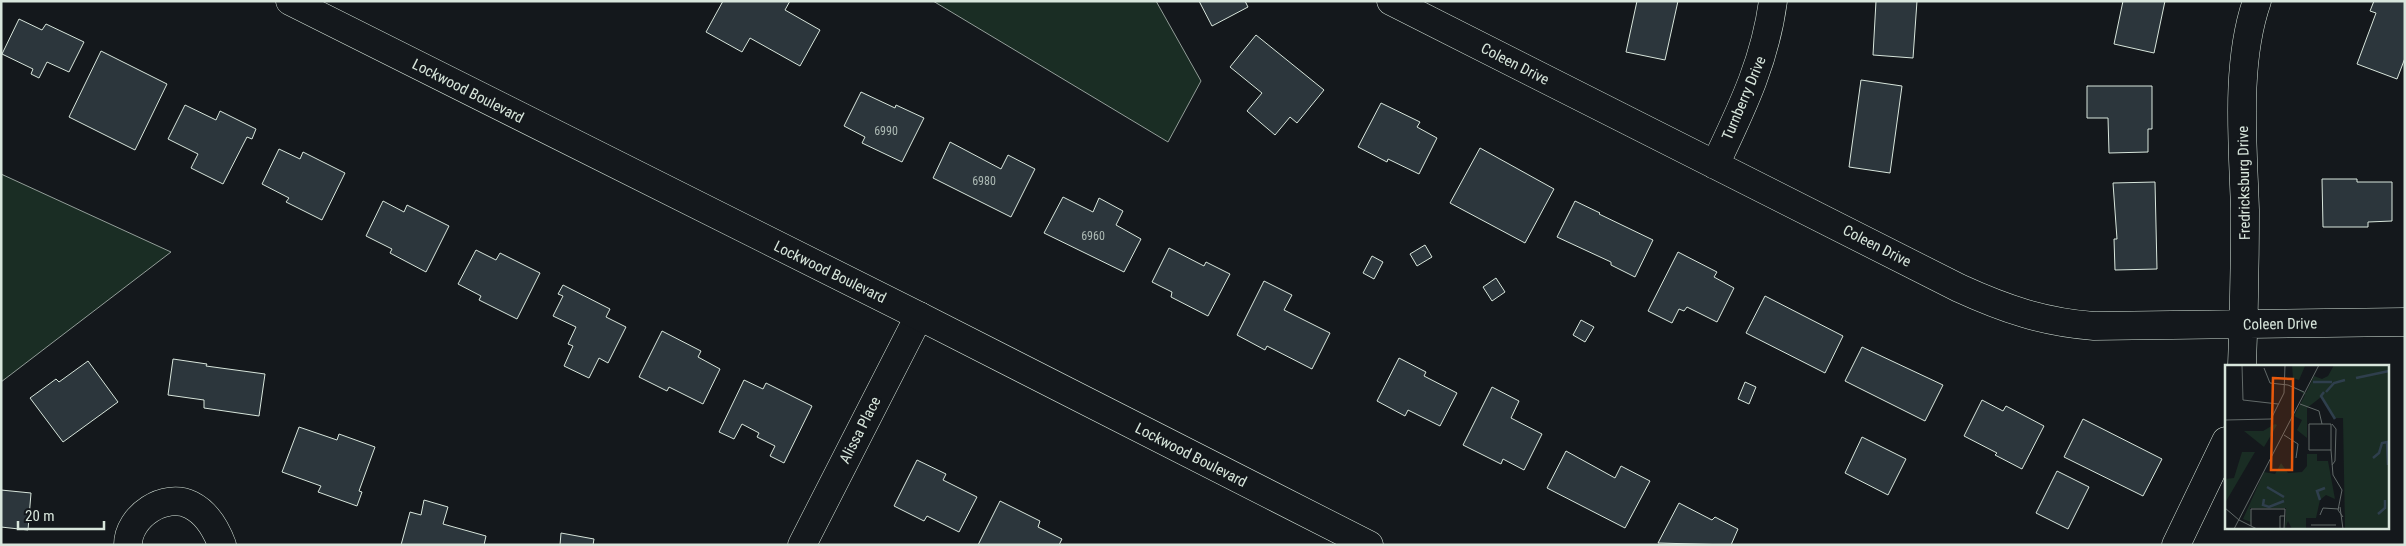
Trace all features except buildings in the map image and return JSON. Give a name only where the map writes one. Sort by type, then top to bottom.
[{"type":"street","name":"Lockwood Boulevard","points":[[290,1],[919,316],[1369,545]]},
{"type":"street","name":"Coleen Drive","points":[[1391,1],[1959,288],[2025,315],[2059,323],[2094,326],[2405,322]]},
{"type":"street","name":"Turnberry Drive","points":[[1715,165],[1750,92],[1760,65],[1770,27],[1773,1]]},
{"type":"street","name":"Fredricksburg Drive","points":[[2242,365],[2245,266],[2243,97],[2246,47],[2257,1]]},
{"type":"street","name":"Alissa Place","points":[[802,545],[919,316]]},
{"type":"street","points":[[2176,545],[2225,443]]},
{"type":"street","points":[[128,545],[128,539],[136,521],[147,511],[166,503],[191,505],[207,517],[222,545]]},
{"type":"green space","points":[[933,1],[1156,1],[1201,81],[1168,142]]},
{"type":"green space","points":[[1,174],[171,252],[1,382]]}]
